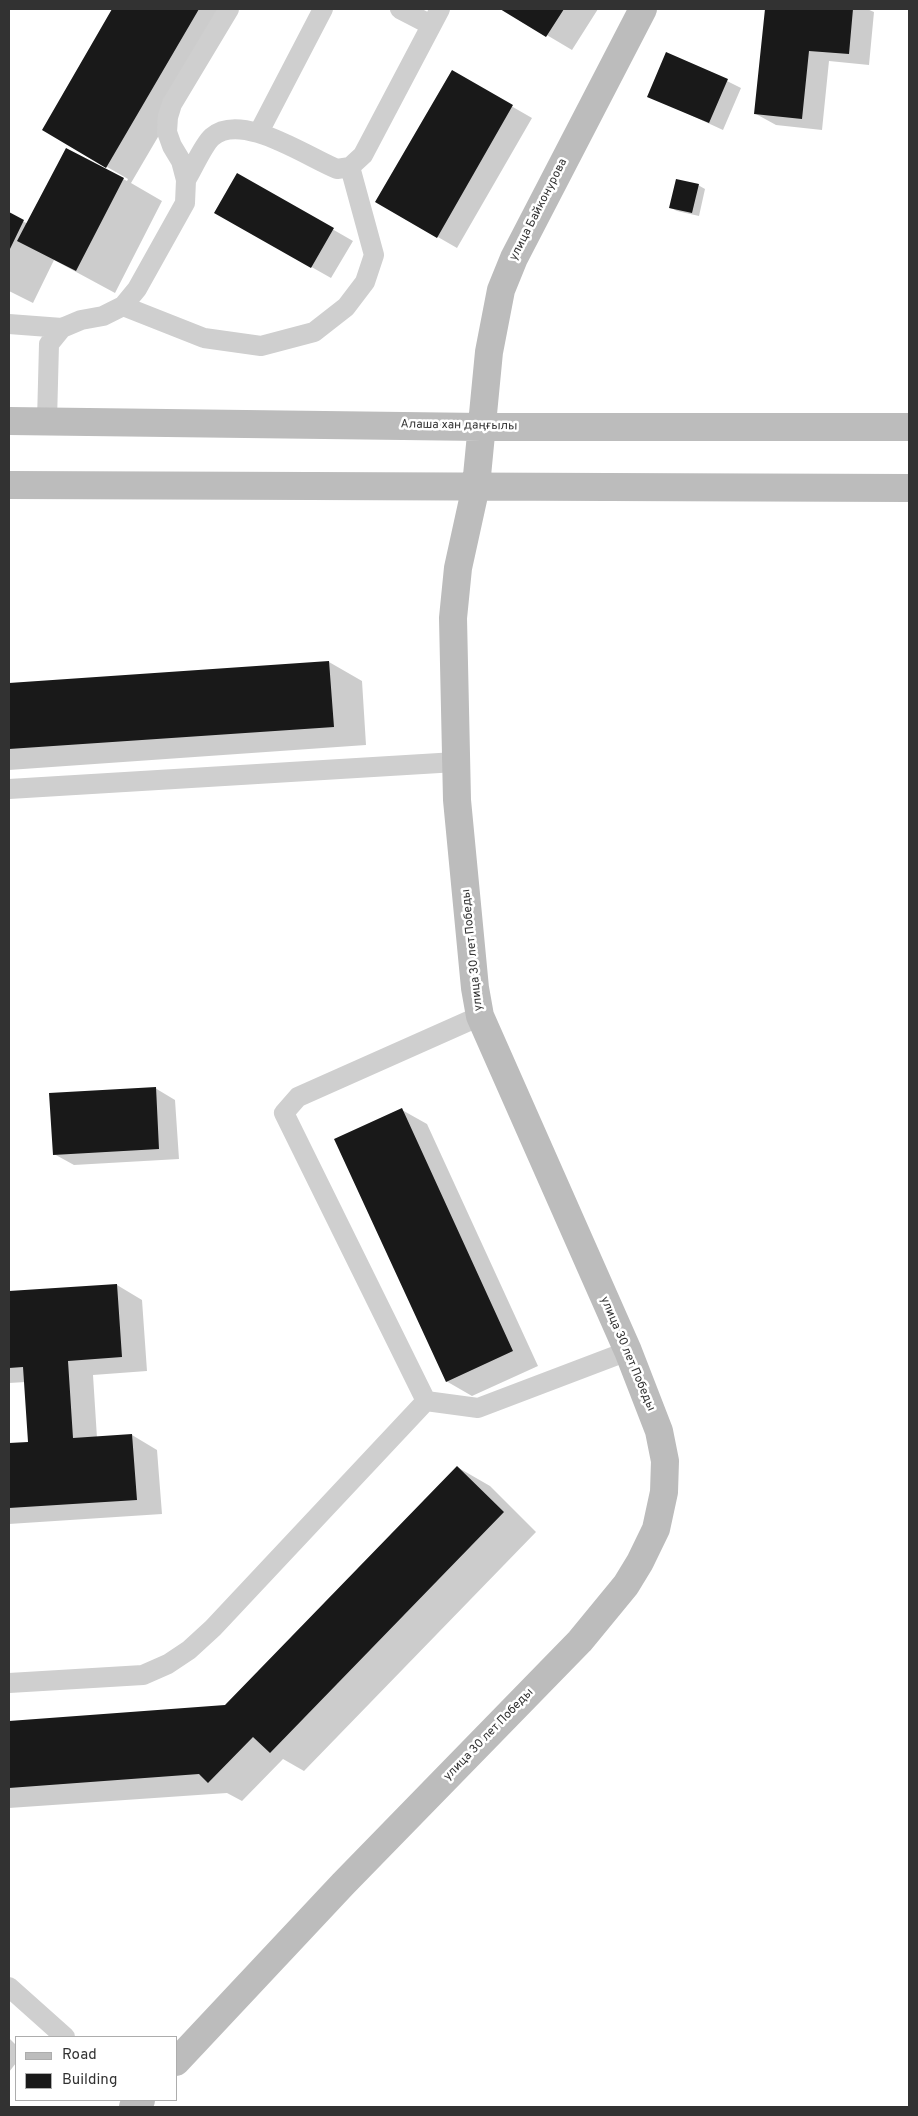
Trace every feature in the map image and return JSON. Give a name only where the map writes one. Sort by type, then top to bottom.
[{"type":"street","name":"улица Байконурова","points":[[476,486],[489,352],[501,290],[514,258],[643,9]]},
{"type":"street","name":"Алаша хан даңғылы","points":[[9,420],[482,427],[909,428]]},
{"type":"street","points":[[9,485],[909,488]]},
{"type":"street","name":"улица 30 лет Победы","points":[[178,2060],[343,1884],[580,1641],[626,1585],[640,1562],[656,1529],[664,1492],[665,1461],[659,1431],[628,1351],[480,1016],[474,988],[457,800],[453,618],[458,568],[476,486]]},
{"type":"lane","points":[[9,324],[62,328],[81,320],[102,316],[123,306],[137,289],[185,203],[186,180],[181,161],[172,146],[167,132],[168,117],[172,104],[228,9]]},
{"type":"lane","points":[[259,132],[323,9]]},
{"type":"lane","points":[[186,180],[210,138],[222,130],[238,128],[259,132],[337,169],[350,167],[363,155],[435,17],[400,9]]},
{"type":"lane","points":[[123,306],[204,338],[261,346],[314,332],[346,307],[365,282],[374,255],[350,167]]},
{"type":"lane","points":[[48,421],[49,344],[62,328]]},
{"type":"lane","points":[[9,789],[456,762]]},
{"type":"lane","points":[[426,1400],[284,1113],[298,1097],[480,1016]]},
{"type":"lane","points":[[426,1400],[478,1408],[628,1351]]},
{"type":"lane","points":[[9,1683],[142,1674],[168,1664],[213,1628],[426,1400]]},
{"type":"lane","points":[[9,1988],[64,2036]]},
{"type":"building","points":[[112,9],[199,9],[106,168],[42,130]]},
{"type":"building","points":[[500,9],[564,9],[546,37]]},
{"type":"building","points":[[765,9],[853,9],[849,54],[809,51],[802,119],[754,114]]},
{"type":"building","points":[[666,52],[728,79],[709,123],[647,97]]},
{"type":"building","points":[[452,70],[513,105],[437,238],[375,202]]},
{"type":"building","points":[[66,148],[124,178],[76,271],[17,241]]},
{"type":"building","points":[[237,173],[334,228],[311,268],[214,213]]},
{"type":"building","points":[[676,179],[699,184],[692,213],[669,208]]},
{"type":"building","points":[[9,212],[24,220],[9,251]]},
{"type":"building","points":[[329,661],[334,727],[9,749],[9,683]]},
{"type":"building","points":[[156,1087],[159,1149],[53,1155],[49,1093]]},
{"type":"building","points":[[402,1108],[513,1351],[446,1382],[334,1139]]},
{"type":"building","points":[[117,1284],[122,1357],[68,1361],[73,1438],[132,1434],[137,1500],[9,1508],[9,1443],[28,1442],[23,1367],[9,1368],[9,1291]]},
{"type":"building","points":[[457,1466],[504,1512],[270,1753],[253,1737],[208,1783],[199,1774],[9,1788],[9,1721],[225,1705]]}]
